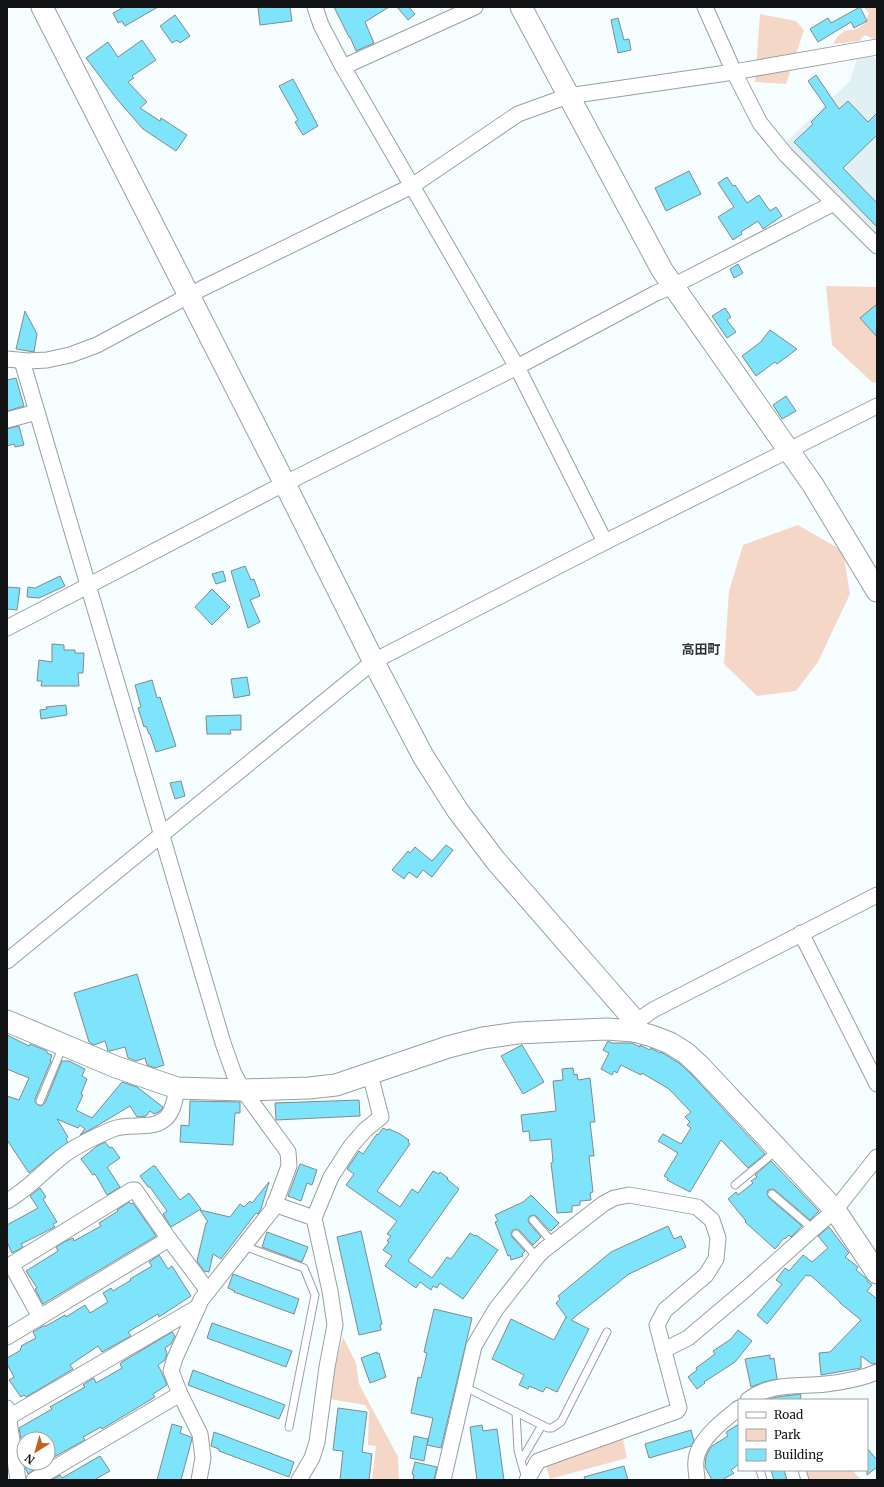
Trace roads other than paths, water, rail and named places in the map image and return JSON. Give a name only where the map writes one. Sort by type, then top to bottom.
[{"type":"street","points":[[42,7],[423,756],[458,811],[496,861],[635,1027],[670,1043],[700,1066],[835,1210],[877,1273]]},
{"type":"street","points":[[315,7],[321,25],[343,67],[517,368],[605,542]]},
{"type":"street","points":[[343,67],[475,7]]},
{"type":"street","points":[[522,7],[564,85],[568,96],[662,270],[813,485],[877,591]]},
{"type":"street","points":[[705,7],[734,72],[760,123],[786,155],[877,246]]},
{"type":"street","points":[[7,359],[22,361],[47,360],[70,355],[97,345],[189,296],[412,186],[518,114],[568,96],[734,72],[877,46]]},
{"type":"street","points":[[8,626],[285,484],[517,368],[656,293],[673,286],[834,203]]},
{"type":"street","points":[[22,361],[223,1043],[234,1074],[243,1090],[288,1152],[289,1166],[273,1209],[201,1300],[175,1358],[171,1371],[180,1394],[200,1434],[203,1458],[198,1480]]},
{"type":"street","points":[[7,961],[374,661],[605,542],[790,451],[877,406]]},
{"type":"street","points":[[7,420],[37,412]]},
{"type":"street","points":[[7,1021],[116,1067],[177,1088],[243,1090],[309,1088],[336,1085],[448,1047],[483,1038],[518,1033],[635,1027],[653,1010],[877,895]]},
{"type":"street","points":[[801,933],[877,1084]]},
{"type":"street","points":[[300,1480],[312,1458],[317,1442],[327,1367],[335,1325],[330,1291],[314,1218],[331,1177],[351,1146],[365,1130],[381,1117],[370,1074]]},
{"type":"street","points":[[7,1201],[66,1154],[88,1142],[113,1129],[129,1125],[143,1126],[154,1124],[166,1118],[172,1110],[177,1088]]},
{"type":"street","points":[[664,1350],[688,1338],[835,1210],[877,1157]]},
{"type":"street","points":[[40,1317],[12,1264],[132,1190],[135,1190],[208,1291]]},
{"type":"street","points":[[443,1480],[474,1346],[496,1309],[537,1257],[603,1204],[614,1198],[629,1195],[697,1207],[712,1220],[718,1238],[716,1259],[706,1275],[665,1310],[657,1325],[679,1408],[677,1411],[538,1462],[527,1480]]},
{"type":"street","points":[[274,1204],[314,1218]]},
{"type":"street","points":[[7,1337],[169,1239]]},
{"type":"street","points":[[18,1480],[10,1451],[8,1413],[198,1307]]},
{"type":"street","points":[[750,1399],[772,1388],[826,1384],[853,1380],[866,1377],[877,1372]]},
{"type":"street","points":[[34,1480],[180,1394]]},
{"type":"street","points":[[697,1480],[696,1460],[699,1447],[724,1419],[738,1409]]},
{"type":"lane","points":[[40,1102],[64,1045]]},
{"type":"lane","points":[[735,1185],[778,1149]]},
{"type":"lane","points":[[772,1194],[813,1229]]},
{"type":"lane","points":[[533,1220],[553,1243]]},
{"type":"lane","points":[[516,1234],[537,1257]]},
{"type":"lane","points":[[244,1246],[304,1268],[315,1296],[289,1427]]},
{"type":"lane","points":[[465,1387],[542,1425],[552,1428],[561,1422],[607,1332]]},
{"type":"lane","points":[[516,1412],[518,1450],[527,1480]]},
{"type":"lane","points":[[521,1461],[542,1425]]},
{"type":"district","name":"高田町","points":[[701,649]]}]
